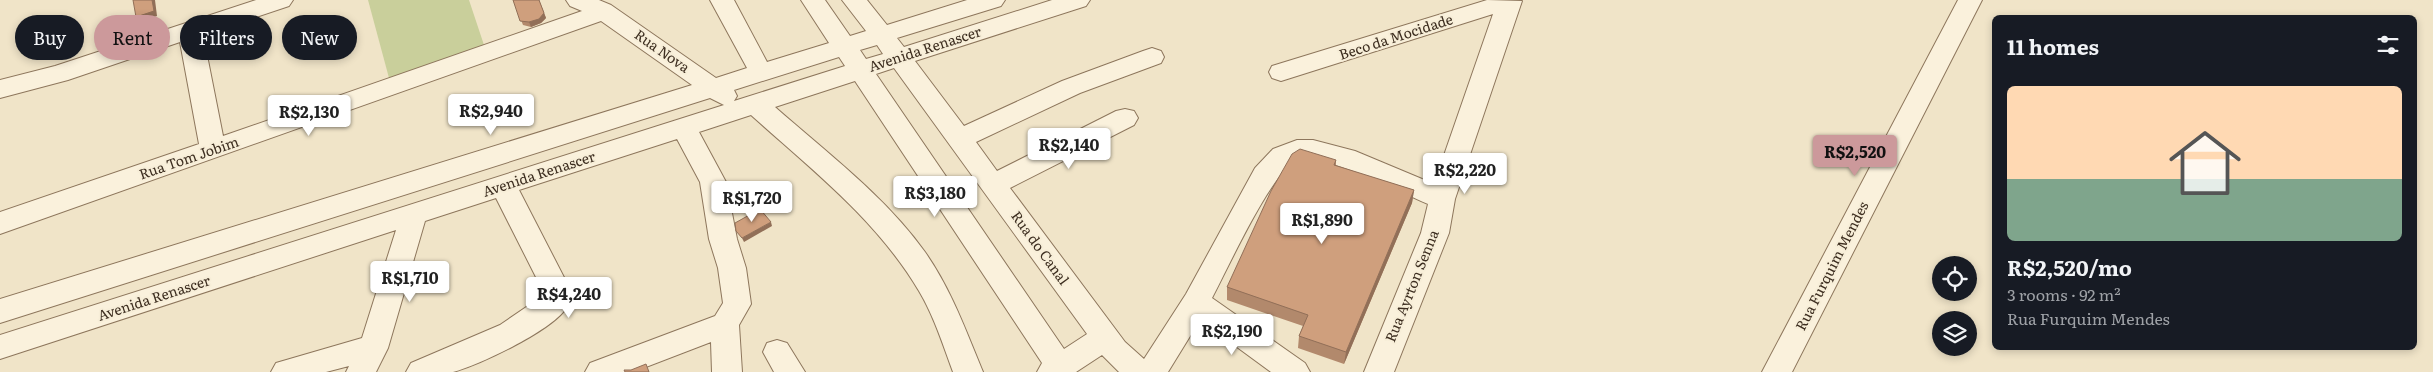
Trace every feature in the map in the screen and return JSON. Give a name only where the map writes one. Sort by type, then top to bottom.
[{"type":"street","points":[[217,15],[229,8],[281,0]]},
{"type":"street","name":"Rua Nova","points":[[578,0],[603,11],[715,88],[748,106],[864,203],[918,264],[931,285],[968,372]]},
{"type":"street","points":[[722,0],[762,74]]},
{"type":"street","points":[[813,0],[846,46],[1056,370],[1106,337]]},
{"type":"street","name":"Rua do Canal","points":[[854,0],[899,57],[1115,351],[1139,372]]},
{"type":"street","name":"Avenida Renascer","points":[[0,311],[762,74],[993,0]]},
{"type":"street","name":"Avenida Renascer","points":[[0,347],[1078,0]]},
{"type":"street","name":"Beco da Mocidade","points":[[1281,72],[1510,0]]},
{"type":"street","name":"Rua Ayrton Senna","points":[[1379,372],[1435,234],[1442,199],[1510,0]]},
{"type":"street","name":"Rua Furquim Mendes","points":[[1778,372],[1970,0]]},
{"type":"street","name":"Rua Tom Jobim","points":[[0,223],[581,21],[603,11]]},
{"type":"street","points":[[0,89],[59,74],[180,33]]},
{"type":"street","points":[[959,139],[1071,87],[1152,57]]},
{"type":"street","points":[[196,60],[214,149]]},
{"type":"street","points":[[0,104],[20,96],[59,74]]},
{"type":"street","points":[[993,185],[1125,118]]},
{"type":"street","points":[[684,127],[713,182],[723,239],[732,268],[737,304],[725,324],[727,372]]},
{"type":"street","points":[[1152,372],[1196,302],[1264,175],[1282,156],[1296,150],[1313,150],[1346,158],[1442,199]]},
{"type":"street","points":[[421,372],[515,330],[539,317],[555,302],[556,289],[503,185]]},
{"type":"street","points":[[286,372],[331,358],[368,360],[414,214]]},
{"type":"street","points":[[1196,302],[1271,357],[1295,372]]},
{"type":"street","points":[[600,372],[725,324]]},
{"type":"green space","points":[[368,0],[469,0],[484,45],[389,78]]},
{"type":"building","points":[[133,0],[152,0],[154,11],[136,15]]},
{"type":"building","points":[[513,0],[539,0],[544,13],[539,19],[529,22],[520,21]]},
{"type":"building","points":[[1300,149],[1336,160],[1334,165],[1414,190],[1346,352],[1299,336],[1308,315],[1227,287],[1271,191],[1292,154]]},
{"type":"building","points":[[760,209],[771,222],[742,238],[736,231],[735,223]]},
{"type":"building","points":[[646,364],[649,372],[625,372],[624,370],[631,370]]}]
